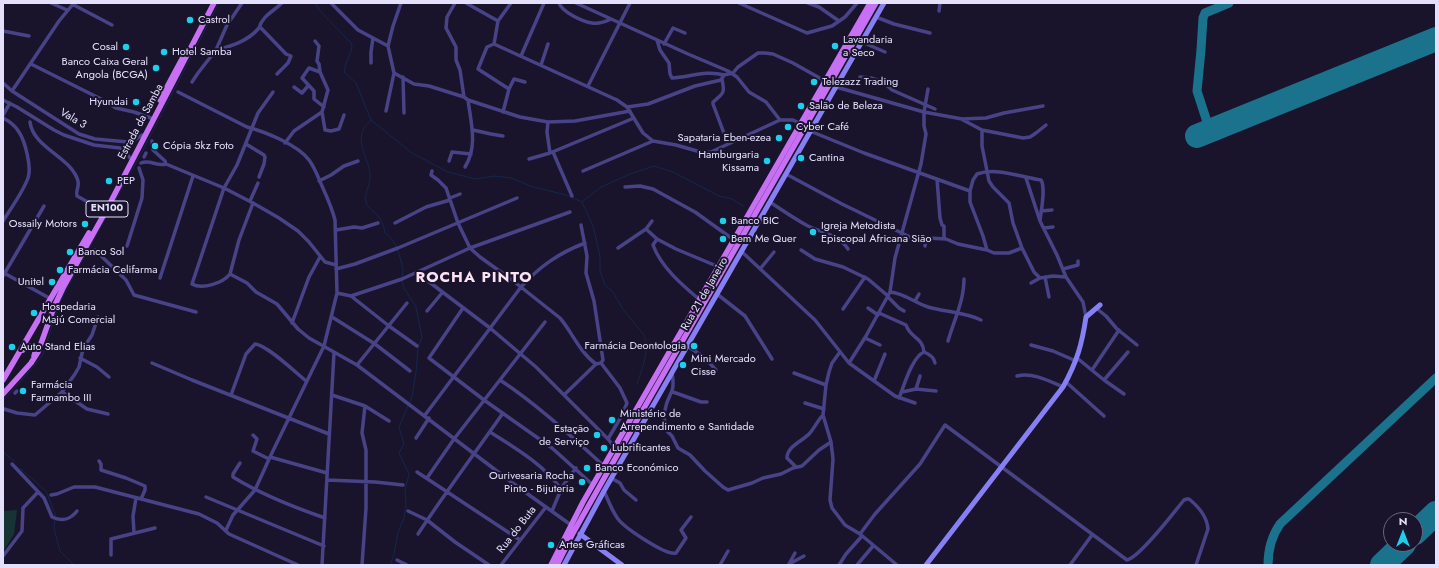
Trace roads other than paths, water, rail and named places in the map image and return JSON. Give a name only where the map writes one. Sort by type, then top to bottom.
[{"type":"main road","name":"Estrada da Samba","points":[[3,380],[52,299],[102,210],[210,3]]},
{"type":"main road","name":"Estrada da Samba","points":[[3,394],[32,363],[41,347],[54,307],[63,288],[107,209],[214,3]]},
{"type":"main road","name":"Rua 21 de Janeiro","points":[[551,565],[593,485],[870,3]]},
{"type":"main road","points":[[557,565],[591,500],[876,3]]},
{"type":"main road","points":[[19,355],[26,347],[34,346],[36,352],[32,363]]},
{"type":"street","points":[[51,3],[67,10]]},
{"type":"street","points":[[192,82],[216,50],[227,26],[242,3]]},
{"type":"street","points":[[216,50],[244,40],[253,34],[259,28],[265,17],[282,3]]},
{"type":"street","points":[[331,3],[339,9],[354,27],[388,46]]},
{"type":"street","points":[[386,111],[394,73],[388,46],[401,3]]},
{"type":"street","points":[[455,3],[447,17],[446,28],[456,47],[456,60],[460,70],[464,97]]},
{"type":"street","points":[[466,3],[498,21]]},
{"type":"street","points":[[494,44],[498,21],[511,3]]},
{"type":"street","points":[[521,56],[544,3]]},
{"type":"street","points":[[559,3],[561,8],[586,22],[601,23],[611,19]]},
{"type":"street","points":[[576,3],[587,5],[611,19],[733,74],[748,92],[766,102],[780,120]]},
{"type":"street","points":[[588,86],[630,3]]},
{"type":"street","points":[[739,3],[808,33],[829,27],[839,21],[849,13],[857,3]]},
{"type":"street","points":[[808,3],[818,7],[839,21]]},
{"type":"street","name":"Rua 21 de Janeiro","points":[[564,565],[611,478],[884,3]]},
{"type":"street","points":[[939,11],[940,3]]},
{"type":"street","points":[[12,91],[67,10],[73,4],[112,24]]},
{"type":"street","points":[[876,17],[894,24],[930,33]]},
{"type":"street","points":[[259,28],[262,28],[286,54],[291,56],[289,64],[277,74]]},
{"type":"street","points":[[664,44],[673,28],[685,33]]},
{"type":"street","points":[[3,31],[29,36]]},
{"type":"street","points":[[371,63],[371,52],[374,38]]},
{"type":"street","points":[[657,40],[660,50],[669,63],[672,78],[695,74],[713,74],[723,77]]},
{"type":"street","points":[[315,41],[319,46],[317,61],[328,90],[322,112],[325,128],[328,131],[339,129],[344,115]]},
{"type":"street","points":[[862,42],[885,52]]},
{"type":"street","points":[[510,89],[478,69],[487,47],[494,44],[617,100],[627,107],[643,133],[653,142]]},
{"type":"street","points":[[541,65],[548,44]]},
{"type":"street","points":[[627,107],[648,104],[695,86],[733,74],[739,66],[758,53],[773,54],[793,63],[825,81]]},
{"type":"street","points":[[31,64],[116,108],[151,118]]},
{"type":"street","points":[[320,72],[309,68],[302,78],[314,91],[314,99],[324,107]]},
{"type":"street","points":[[394,73],[414,84],[429,86],[464,97],[468,100],[502,112],[548,122],[575,122],[630,112]]},
{"type":"street","points":[[403,77],[404,113]]},
{"type":"street","points":[[723,77],[723,94],[713,102],[713,104],[728,144]]},
{"type":"street","points":[[860,77],[872,78],[883,82],[892,90],[936,109]]},
{"type":"street","points":[[502,112],[515,78],[525,82]]},
{"type":"street","name":"Vala 3","points":[[3,83],[12,91],[70,129],[86,136],[96,139],[128,142],[133,141],[142,135]]},
{"type":"street","points":[[294,87],[302,93],[308,86]]},
{"type":"street","points":[[836,87],[924,112],[962,120],[982,130],[1023,138],[1036,134],[1046,125]]},
{"type":"street","points":[[849,363],[879,314],[890,292],[893,266],[919,172],[926,134],[924,126],[924,112],[928,89]]},
{"type":"street","points":[[178,92],[298,149],[305,155],[310,162],[332,209],[336,230],[338,293],[324,346],[269,458],[256,490],[237,510],[231,518],[226,530]]},
{"type":"street","points":[[258,183],[239,240],[230,274],[224,279],[207,286],[192,284],[224,188],[237,165],[259,110],[273,92]]},
{"type":"street","name":"Vala 3","points":[[3,100],[64,135],[94,145],[120,148],[125,151],[130,158]]},
{"type":"street","points":[[465,167],[471,154],[473,130],[468,100]]},
{"type":"street","points":[[3,114],[10,103]]},
{"type":"street","points":[[962,120],[986,118],[1043,106]]},
{"type":"street","points":[[285,143],[294,131],[322,112]]},
{"type":"street","points":[[3,118],[19,132],[24,141],[29,173],[25,183],[3,221]]},
{"type":"street","points":[[529,159],[552,153],[634,118]]},
{"type":"street","points":[[583,171],[653,142],[683,147],[704,154],[780,120],[793,120],[801,124]]},
{"type":"street","points":[[30,122],[31,128],[35,135],[46,148],[68,165],[77,177],[79,187],[76,193],[77,196],[102,210]]},
{"type":"street","points":[[548,122],[547,137],[552,153],[572,196]]},
{"type":"street","points":[[473,130],[503,136]]},
{"type":"street","points":[[982,130],[982,146],[991,184],[1009,203],[1013,223],[1022,248],[1034,272],[1040,278]]},
{"type":"street","points":[[810,131],[864,153],[970,191]]},
{"type":"street","points":[[152,142],[153,150],[165,161],[166,164],[224,188],[251,202],[298,231],[320,256],[328,263],[336,267],[354,264],[398,248],[516,198]]},
{"type":"street","points":[[246,144],[266,157],[259,177]]},
{"type":"street","points":[[449,161],[452,152],[471,154]]},
{"type":"street","points":[[319,181],[344,166],[358,161]]},
{"type":"street","points":[[141,163],[148,162],[162,166],[166,164]]},
{"type":"street","points":[[126,246],[142,198],[143,180],[139,168]]},
{"type":"street","points":[[432,171],[431,175],[444,186],[458,223],[470,248],[560,318],[588,357],[596,364]]},
{"type":"street","points":[[987,250],[970,204],[970,191],[974,177],[980,173],[1009,173],[1026,178],[1041,180],[1042,211],[1040,221]]},
{"type":"street","points":[[786,174],[903,234],[915,238],[944,239],[994,253],[1004,253],[1022,248]]},
{"type":"street","points":[[160,278],[193,176]]},
{"type":"street","points":[[926,565],[1063,387],[1077,359],[1083,339],[1086,317],[1083,302],[1062,269],[1057,255],[1040,221],[1026,178]]},
{"type":"street","points":[[936,179],[941,222],[944,226],[944,239]]},
{"type":"street","points":[[624,187],[640,186],[653,189],[695,212],[734,240]]},
{"type":"street","points":[[395,223],[420,210],[460,194]]},
{"type":"street","points":[[770,202],[806,225],[841,240],[848,249]]},
{"type":"street","points":[[44,206],[4,274],[52,299]]},
{"type":"street","points":[[1042,211],[1052,210]]},
{"type":"street","points":[[351,296],[402,279],[470,248],[570,212]]},
{"type":"street","points":[[618,248],[646,228],[652,221]]},
{"type":"street","points":[[336,230],[354,227],[362,228],[378,223]]},
{"type":"street","points":[[581,225],[588,260],[586,272],[594,300],[603,360],[601,363]]},
{"type":"street","points":[[1044,228],[1053,227]]},
{"type":"street","points":[[646,228],[657,239],[676,249],[719,267]]},
{"type":"street","points":[[925,246],[926,238]]},
{"type":"street","points":[[657,239],[653,245],[661,260],[700,300]]},
{"type":"street","points":[[425,415],[521,287],[532,275],[551,259],[585,242]]},
{"type":"street","points":[[95,250],[126,280],[134,295],[196,312]]},
{"type":"street","points":[[801,250],[815,259],[843,267],[873,281],[899,308],[904,311]]},
{"type":"street","points":[[741,251],[815,320],[849,363],[895,396],[916,403]]},
{"type":"street","points":[[760,269],[774,252]]},
{"type":"street","points":[[292,323],[308,277],[320,256]]},
{"type":"street","points":[[1062,269],[1078,265],[1078,261]]},
{"type":"street","points":[[416,272],[490,328],[536,367],[608,439],[615,448]]},
{"type":"street","points":[[230,274],[247,283],[256,292],[277,304],[298,329],[334,353],[347,358],[357,365],[429,418],[454,439],[518,487],[571,525]]},
{"type":"street","points":[[1031,283],[1045,276],[1066,277]]},
{"type":"street","points":[[1045,276],[1049,297]]},
{"type":"street","points":[[843,309],[865,277]]},
{"type":"street","points":[[948,341],[957,313],[961,306],[964,279]]},
{"type":"street","points":[[890,292],[904,295],[927,307],[971,316],[981,320]]},
{"type":"street","points":[[338,293],[351,296],[417,346]]},
{"type":"street","points":[[427,311],[442,293]]},
{"type":"street","points":[[717,294],[745,316],[772,359]]},
{"type":"street","points":[[915,301],[919,294]]},
{"type":"street","points":[[357,365],[407,303]]},
{"type":"street","points":[[1086,317],[1098,307],[1119,330],[1137,345]]},
{"type":"street","points":[[463,308],[429,358],[484,400],[537,436],[576,468],[593,485]]},
{"type":"street","points":[[868,308],[906,325],[922,343],[924,352],[936,362]]},
{"type":"street","points":[[4,409],[17,413],[35,415],[62,392],[79,367],[83,349],[92,335],[98,316]]},
{"type":"street","points":[[332,317],[375,344],[410,371]]},
{"type":"street","points":[[427,478],[454,439],[545,322]]},
{"type":"street","points":[[1092,370],[1119,330]]},
{"type":"street","points":[[865,338],[880,346]]},
{"type":"street","points":[[231,396],[246,354],[255,344],[258,344],[272,354],[306,381]]},
{"type":"street","points":[[1031,345],[1077,359],[1124,394]]},
{"type":"street","points":[[687,346],[704,357],[716,370]]},
{"type":"street","points":[[840,352],[832,363],[826,385],[824,409],[824,415],[831,442],[833,467],[830,500],[832,508],[845,525],[861,535],[898,565]]},
{"type":"street","points":[[899,398],[915,362],[920,354],[924,352]]},
{"type":"street","points":[[1104,380],[1128,352]]},
{"type":"street","points":[[322,565],[334,353]]},
{"type":"street","points":[[874,382],[885,354]]},
{"type":"street","points":[[80,358],[97,367],[109,377]]},
{"type":"street","points":[[152,363],[231,396],[329,434]]},
{"type":"street","points":[[564,395],[596,364],[601,363]]},
{"type":"street","points":[[601,363],[620,388],[627,402],[621,417],[608,439]]},
{"type":"street","points":[[672,373],[674,384],[673,392],[665,410],[666,430],[672,436],[678,448],[690,455],[704,471],[725,489],[730,490],[762,478],[781,474],[796,467],[802,466],[819,450],[831,442]]},
{"type":"street","points":[[794,373],[826,385]]},
{"type":"street","points":[[1017,376],[1024,375],[1038,377],[1063,387]]},
{"type":"street","points":[[916,389],[920,376]]},
{"type":"street","points":[[500,380],[551,419],[604,467]]},
{"type":"street","points":[[1066,382],[1104,416]]},
{"type":"street","points":[[902,392],[916,389],[936,391]]},
{"type":"street","points":[[62,392],[88,409],[108,414]]},
{"type":"street","points":[[673,392],[701,402],[707,402]]},
{"type":"street","points":[[332,395],[365,406],[389,421]]},
{"type":"street","points":[[805,403],[824,409]]},
{"type":"street","points":[[362,565],[366,515],[366,450],[362,432],[365,406]]},
{"type":"street","points":[[418,534],[446,492],[475,454],[503,413]]},
{"type":"street","points":[[796,467],[787,458],[787,455],[793,446],[809,434],[824,415]]},
{"type":"street","points":[[416,438],[429,418]]},
{"type":"street","points":[[839,565],[880,508],[920,464],[944,425],[1125,560],[1130,560],[1166,523],[1184,500],[1187,499],[1199,508],[1208,526],[1207,535],[1196,565]]},
{"type":"street","points":[[490,432],[536,463],[561,489]]},
{"type":"street","points":[[253,435],[257,439],[253,451],[269,458],[327,473]]},
{"type":"street","points":[[99,461],[101,470],[145,486],[141,499]]},
{"type":"street","points":[[240,463],[232,476],[256,490],[299,510],[325,518]]},
{"type":"street","points":[[12,464],[44,498],[52,517],[58,520],[71,517],[77,511]]},
{"type":"street","points":[[552,511],[561,489],[576,468]]},
{"type":"street","points":[[417,472],[520,540]]},
{"type":"street","points":[[611,478],[620,483],[624,490],[636,500]]},
{"type":"street","points":[[327,480],[366,481],[403,485]]},
{"type":"street","points":[[51,494],[57,494],[74,487],[90,487],[199,514],[218,523],[229,534],[298,565]]},
{"type":"street","points":[[604,491],[616,516],[626,527],[672,554],[676,554],[686,538],[681,530],[691,517]]},
{"type":"street","points":[[3,556],[20,536],[22,531],[22,508],[38,492]]},
{"type":"street","points":[[206,497],[324,546]]},
{"type":"street","points":[[134,533],[133,516],[136,498]]},
{"type":"street","name":"Rua do Buta","points":[[501,565],[546,507]]},
{"type":"street","points":[[408,512],[427,520],[455,542],[489,565]]},
{"type":"street","points":[[112,555],[111,540],[155,528]]},
{"type":"street","points":[[580,534],[622,565]]},
{"type":"street","points":[[1070,565],[1092,535]]},
{"type":"street","points":[[857,565],[873,546]]},
{"type":"street","points":[[721,564],[728,551]]},
{"type":"street","points":[[788,564],[795,553]]},
{"type":"street","points":[[788,564],[804,556]]},
{"type":"street","points":[[397,560],[407,565]]},
{"type":"waterway","points":[[3,401],[43,354],[59,304],[65,292],[142,152],[219,3]]},
{"type":"waterway","points":[[315,3],[320,11],[352,44],[344,72],[356,83],[371,120],[412,153],[448,172],[475,179],[495,176],[511,178],[530,186],[566,195],[582,202],[593,226],[600,256],[600,271],[605,285],[613,292],[622,308],[644,335],[646,341],[646,353],[637,384]]},
{"type":"waterway","points":[[371,120],[365,126],[361,136],[362,148],[370,172],[366,202],[383,224],[385,233],[391,238],[397,247]]},
{"type":"waterway","points":[[582,202],[601,187],[630,174],[654,166],[673,172],[719,196],[732,199],[743,206]]},
{"type":"waterway","points":[[398,250],[403,269],[402,278]]},
{"type":"waterway","points":[[390,565],[394,554],[398,532],[404,518],[406,504],[405,490],[409,474],[399,453],[404,444],[399,427],[412,397],[418,348],[422,337],[416,307],[404,288],[402,281]]},
{"type":"waterway","points":[[3,452],[14,461]]},
{"type":"waterway","points":[[20,468],[46,491],[55,517]]},
{"type":"waterway","points":[[55,520],[54,528],[60,551],[74,565]]},
{"type":"place","name":"Castrol","points":[[190,20]]},
{"type":"place","name":"Lavandaria a Seco","points":[[835,46]]},
{"type":"place","name":"Cosal","points":[[126,47]]},
{"type":"place","name":"Hotel Samba","points":[[164,52]]},
{"type":"place","name":"Banco Caixa Geral Angola (BCGA)","points":[[156,68]]},
{"type":"place","name":"Telezazz Trading","points":[[814,82]]},
{"type":"place","name":"Hyundai","points":[[136,102]]},
{"type":"place","name":"Salão de Beleza","points":[[801,106]]},
{"type":"place","name":"Cyber Café","points":[[788,127]]},
{"type":"place","name":"Sapataria Eben-ezea","points":[[779,138]]},
{"type":"place","name":"Cópia 5kz Foto","points":[[155,146]]},
{"type":"place","name":"Cantina","points":[[801,158]]},
{"type":"place","name":"Hamburgaria Kissama","points":[[767,161]]},
{"type":"place","name":"PEP","points":[[109,181]]},
{"type":"place","name":"Banco BIC","points":[[723,221]]},
{"type":"place","name":"Ossaily Motors","points":[[85,224]]},
{"type":"place","name":"Igreja Metodista Episcopal Africana Sião","points":[[813,232]]},
{"type":"place","name":"Bem Me Quer","points":[[723,239]]},
{"type":"place","name":"Banco Sol","points":[[70,252]]},
{"type":"place","name":"Farmácia Celifarma","points":[[60,270]]},
{"type":"place","name":"Unitel","points":[[52,282]]},
{"type":"place","name":"Hospedaria Majú Comercial","points":[[34,313]]},
{"type":"place","name":"Farmácia Deontologia","points":[[694,346]]},
{"type":"place","name":"Auto Stand Elias","points":[[12,347]]},
{"type":"place","name":"Mini Mercado Cisse","points":[[683,365]]},
{"type":"place","name":"Farmácia Farmambo III","points":[[23,391]]},
{"type":"place","name":"Ministério de Arrependimento e Santidade","points":[[612,420]]},
{"type":"place","name":"Estação de Serviço","points":[[597,435]]},
{"type":"place","name":"Lubrificantes","points":[[604,448]]},
{"type":"place","name":"Banco Económico","points":[[587,468]]},
{"type":"place","name":"Ourivesaria Rocha Pinto - Bijuteria","points":[[582,482]]},
{"type":"place","name":"Artes Gráficas","points":[[551,545]]},
{"type":"district","name":"ROCHA PINTO","points":[[474,278]]}]
